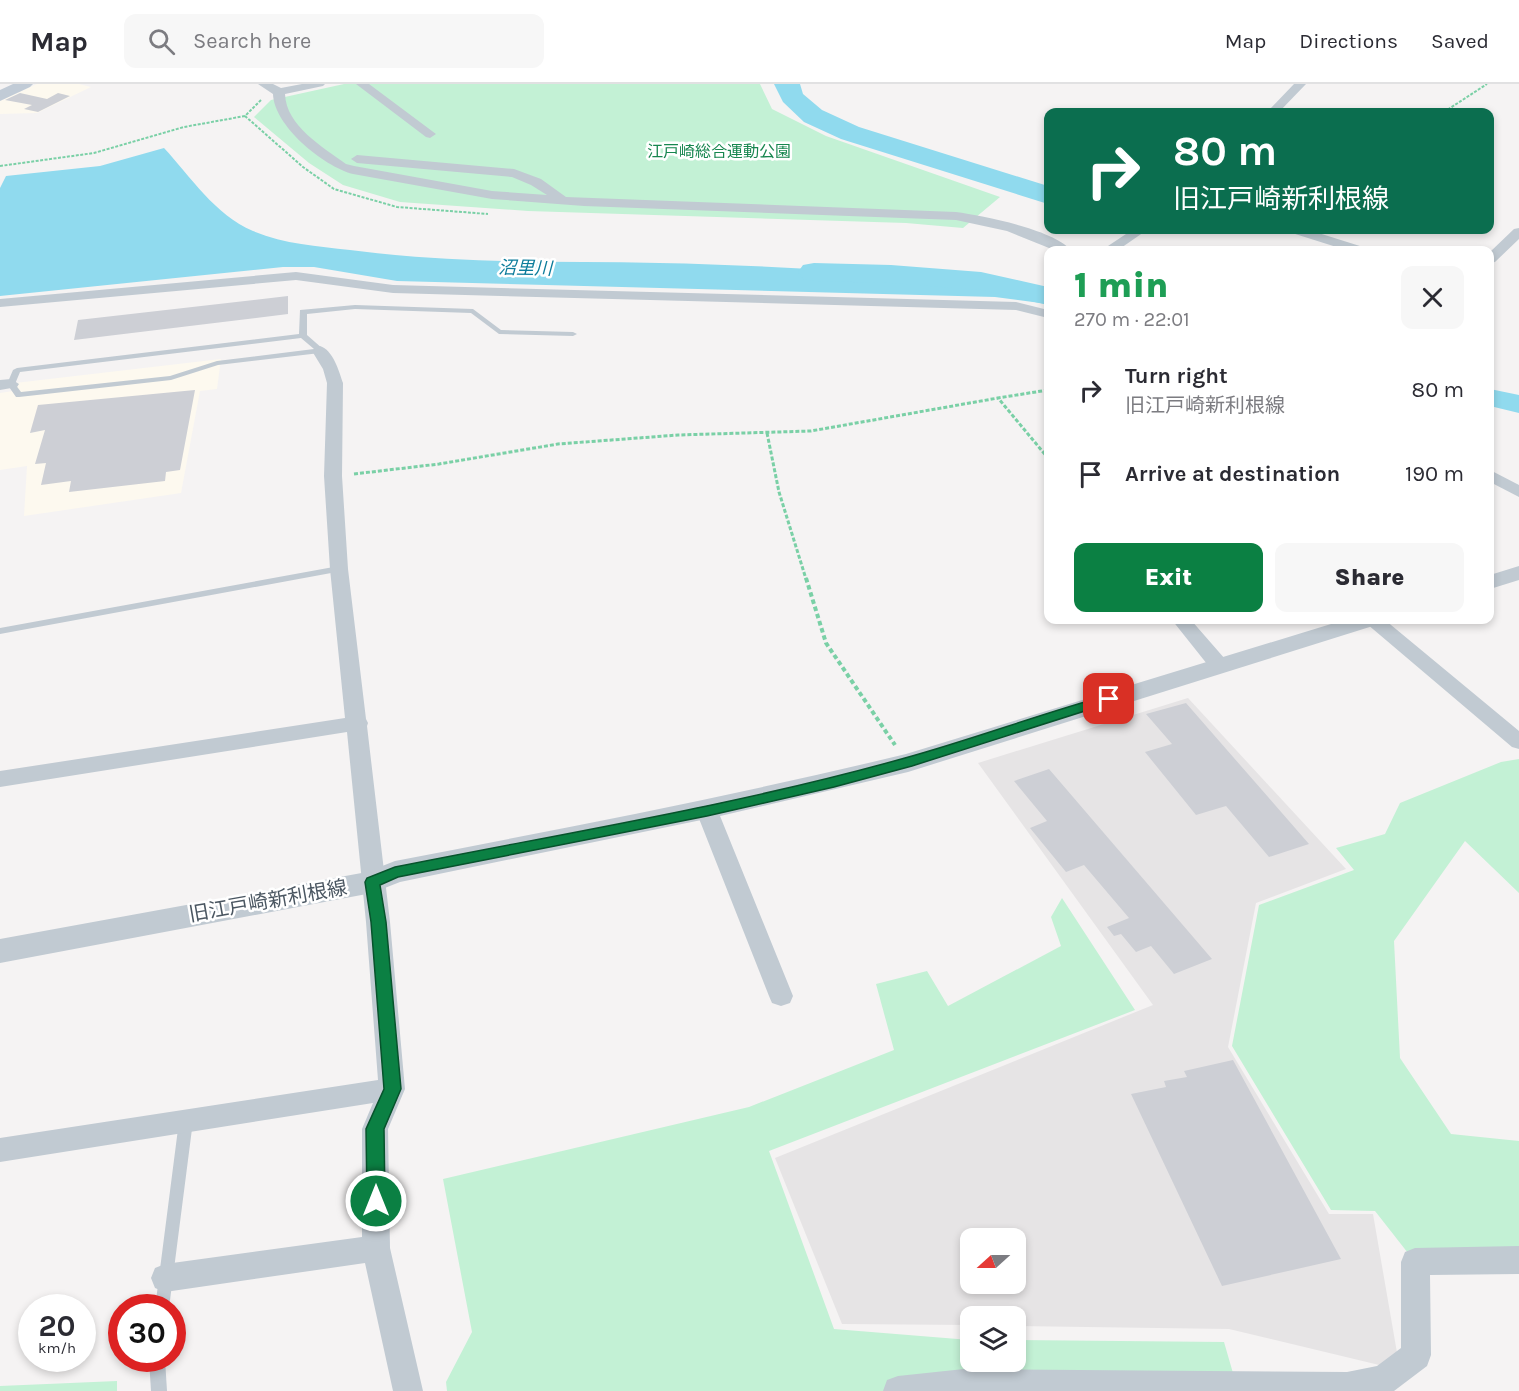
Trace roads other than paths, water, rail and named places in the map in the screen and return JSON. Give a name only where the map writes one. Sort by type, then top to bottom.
[{"type":"main road","points":[[0,96],[26,84]]},
{"type":"street","points":[[264,84],[279,92],[319,84]]},
{"type":"street","points":[[362,84],[430,134]]},
{"type":"street","points":[[1277,108],[1300,84]]},
{"type":"street","points":[[279,92],[278,97],[287,122],[342,167],[352,170],[492,195],[564,200],[939,214],[1005,225],[1056,246]]},
{"type":"street","points":[[329,157],[514,172],[536,182],[564,200]]},
{"type":"street","points":[[1494,257],[1513,246],[1519,232]]},
{"type":"street","points":[[1114,246],[1134,234]]},
{"type":"street","points":[[1309,234],[1346,246]]},
{"type":"street","points":[[0,303],[296,276],[393,289],[1016,306],[1044,313]]},
{"type":"street","points":[[320,351],[331,369],[335,383],[333,476],[339,569],[358,723],[392,1089],[375,1129],[376,1248],[408,1391]]},
{"type":"street","points":[[1494,477],[1519,492]]},
{"type":"street","points":[[1494,581],[1519,573]]},
{"type":"street","points":[[1184,624],[1218,664]]},
{"type":"street","name":"旧江戸崎新利根線","points":[[0,951],[372,882],[395,872],[707,811],[908,763],[1218,664],[1354,624]]},
{"type":"street","points":[[1379,624],[1519,742]]},
{"type":"street","points":[[0,779],[358,723]]},
{"type":"street","points":[[707,811],[781,996]]},
{"type":"street","points":[[0,1150],[392,1089]]},
{"type":"street","points":[[165,1278],[376,1248]]},
{"type":"street","points":[[898,1391],[964,1384],[1347,1387],[1384,1380],[1416,1355],[1415,1262],[1519,1260]]},
{"type":"lane","points":[[303,336],[303,312],[355,307],[473,311],[499,332],[573,334]]},
{"type":"lane","points":[[303,336],[320,351],[217,363],[171,378],[19,395],[6,384],[17,370],[303,336]]},
{"type":"lane","points":[[0,631],[339,569]]},
{"type":"lane","points":[[163,1294],[186,1120]]},
{"type":"lane","points":[[158,1372],[159,1391]]},
{"type":"water","points":[[782,84],[791,84],[802,101],[817,114],[854,132],[834,130],[812,118],[794,101]]},
{"type":"water","points":[[164,148],[204,194],[239,224],[277,239],[301,244],[466,260],[701,264],[995,279],[1044,290],[1044,303],[995,297],[397,281],[314,267],[283,267],[0,296],[0,188],[6,176],[100,166]]},
{"type":"water","points":[[1494,390],[1519,395],[1519,413],[1494,407]]},
{"type":"waterway","points":[[787,84],[792,97],[813,116],[850,133],[1044,194]]},
{"type":"waterway","name":"沼里川","points":[[814,272],[891,274],[981,281],[1044,295]]},
{"type":"park label","name":"江戸崎総合運動公園","points":[[719,151]]}]
